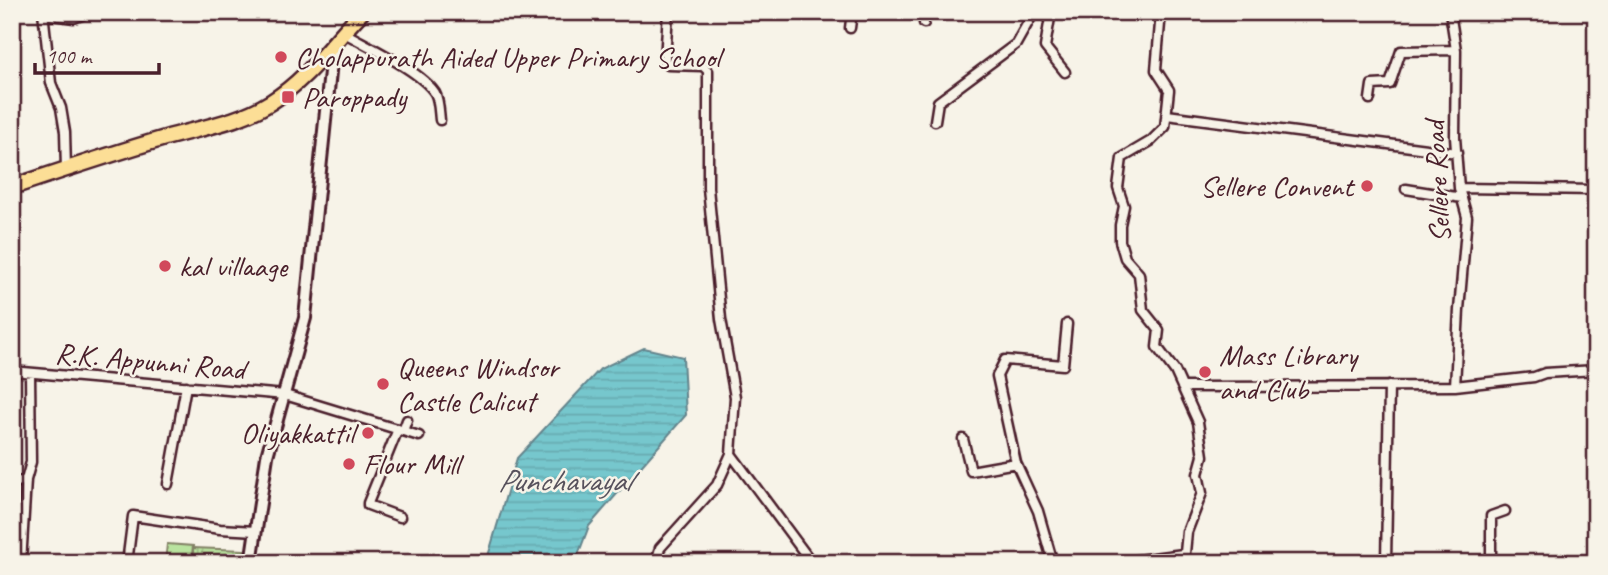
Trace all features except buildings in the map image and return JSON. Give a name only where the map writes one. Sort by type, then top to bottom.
[{"type":"highway","points":[[12,187],[238,117],[269,104],[304,78],[362,12]]},
{"type":"main road","points":[[251,563],[267,456],[305,318],[338,37]]},
{"type":"street","points":[[66,169],[65,132],[61,108],[51,83],[43,13],[74,18],[90,12]]},
{"type":"street","points":[[656,563],[660,548],[717,485],[731,454],[734,397],[721,319],[708,188],[708,71],[703,66],[667,65],[668,12]]},
{"type":"street","points":[[850,28],[852,12]]},
{"type":"street","points":[[924,23],[925,12]]},
{"type":"street","points":[[935,121],[938,102],[1017,44],[1034,12]]},
{"type":"street","name":"Sellere Road","points":[[1450,12],[1456,50],[1455,136],[1459,188],[1468,216],[1455,386]]},
{"type":"street","points":[[1048,13],[1045,47],[1065,72]]},
{"type":"street","points":[[1115,563],[1184,559],[1187,532],[1202,493],[1198,474],[1203,456],[1198,422],[1175,371],[1157,347],[1160,330],[1143,310],[1139,274],[1125,258],[1120,242],[1119,225],[1124,206],[1118,188],[1122,158],[1151,141],[1166,127],[1169,89],[1156,70],[1158,13]]},
{"type":"street","points":[[338,37],[404,67],[427,84],[436,95],[440,120]]},
{"type":"street","points":[[1370,99],[1372,85],[1390,84],[1401,51],[1456,50]]},
{"type":"street","points":[[1167,115],[1457,153]]},
{"type":"street","points":[[1459,188],[1596,190]]},
{"type":"street","points":[[1406,189],[1462,198]]},
{"type":"street","points":[[1053,563],[1038,511],[1016,463],[996,376],[1005,360],[1063,365],[1067,324]]},
{"type":"street","points":[[1182,387],[1455,386],[1534,377],[1545,373],[1596,370]]},
{"type":"street","name":"R.K. Appunni Road","points":[[12,371],[285,395],[419,436]]},
{"type":"street","points":[[22,563],[26,480],[31,461],[30,373]]},
{"type":"street","points":[[168,484],[186,386]]},
{"type":"street","points":[[1386,563],[1390,386]]},
{"type":"street","points":[[400,517],[368,503],[407,420]]},
{"type":"street","points":[[963,439],[971,471],[1016,463]]},
{"type":"street","points":[[731,454],[812,563]]},
{"type":"street","points":[[12,483],[26,480]]},
{"type":"street","points":[[1491,563],[1491,516],[1505,511]]},
{"type":"street","points":[[127,563],[133,516],[220,529],[256,531]]},
{"type":"green space","points":[[167,544],[193,546],[191,563],[165,563]]},
{"type":"green space","points":[[193,548],[244,550],[243,563],[193,563]]},
{"type":"water","name":"Punchavayal","points":[[644,348],[683,357],[686,415],[589,526],[575,563],[486,563],[517,458],[600,369]]},
{"type":"place","name":"Cholappurath Aided Upper Primary School","points":[[281,57]]},
{"type":"place","name":"Paroppady","points":[[288,97]]},
{"type":"place","name":"Sellere Convent","points":[[1367,186]]},
{"type":"place","name":"kal villaage","points":[[165,266]]},
{"type":"place","name":"Mass Library and Club","points":[[1205,372]]},
{"type":"place","name":"Queens Windsor Castle Calicut","points":[[383,384]]},
{"type":"place","name":"Oliyakkattil","points":[[368,433]]},
{"type":"place","name":"Flour Mill","points":[[349,464]]}]
